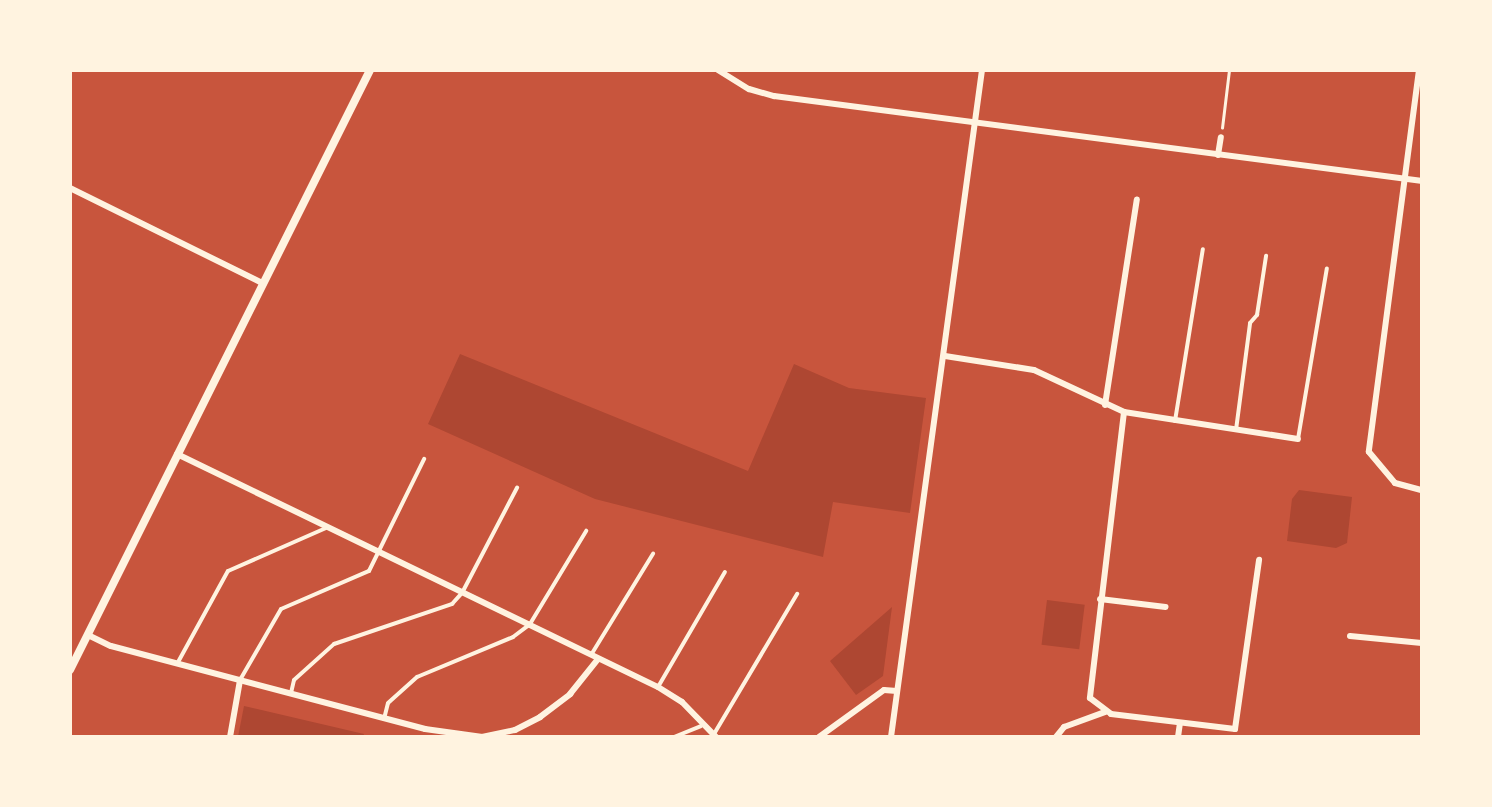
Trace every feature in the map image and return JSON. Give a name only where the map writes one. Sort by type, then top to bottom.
[{"type":"street","points":[[70,670],[370,70]]},
{"type":"street","points":[[718,70],[749,90],[774,96],[1422,181]]},
{"type":"street","points":[[891,737],[982,70]]},
{"type":"street","points":[[1419,70],[1408,180],[1368,452],[1395,483],[1422,490]]},
{"type":"street","points":[[1218,154],[1221,137]]},
{"type":"street","points":[[70,188],[264,284]]},
{"type":"street","points":[[1106,405],[1137,199]]},
{"type":"street","points":[[945,356],[1034,370],[1124,412],[1298,439]]},
{"type":"street","points":[[1105,712],[1090,698],[1089,684],[1124,412]]},
{"type":"street","points":[[177,454],[658,687],[715,735]]},
{"type":"street","points":[[1056,737],[1064,728],[1105,712],[1235,729],[1259,560]]},
{"type":"street","points":[[1100,598],[1166,607]]},
{"type":"street","points":[[88,635],[111,646],[454,736],[515,734],[570,694],[594,657]]},
{"type":"street","points":[[1350,636],[1422,643]]},
{"type":"street","points":[[230,737],[240,680]]},
{"type":"street","points":[[819,737],[884,690],[897,691]]},
{"type":"street","points":[[1178,737],[1180,723]]},
{"type":"lane","points":[[1176,421],[1203,250]]},
{"type":"lane","points":[[1236,430],[1250,322],[1257,315],[1266,256]]},
{"type":"lane","points":[[1298,439],[1328,268]]},
{"type":"lane","points":[[240,680],[281,609],[369,571],[424,459]]},
{"type":"lane","points":[[291,693],[294,680],[334,644],[452,604],[462,593],[518,488]]},
{"type":"lane","points":[[177,664],[228,570],[326,528]]},
{"type":"lane","points":[[384,718],[388,703],[417,677],[513,637],[530,624],[586,531]]},
{"type":"lane","points":[[594,657],[653,554]]},
{"type":"lane","points":[[658,687],[724,572]]},
{"type":"lane","points":[[715,735],[797,594]]},
{"type":"lane","points":[[674,737],[705,723]]},
{"type":"lane","points":[[1235,729],[1241,737]]},
{"type":"path","points":[[1221,137],[1229,70]]},
{"type":"shaded area","points":[[460,354],[748,471],[794,364],[849,388],[926,398],[910,513],[833,502],[823,557],[595,499],[428,424]]},
{"type":"shaded area","points":[[1299,490],[1352,497],[1347,543],[1336,548],[1287,541],[1292,499]]},
{"type":"shaded area","points":[[1047,600],[1085,605],[1079,649],[1042,645]]},
{"type":"shaded area","points":[[892,607],[883,676],[856,695],[830,661]]},
{"type":"shaded area","points":[[244,706],[364,734],[238,737]]}]
